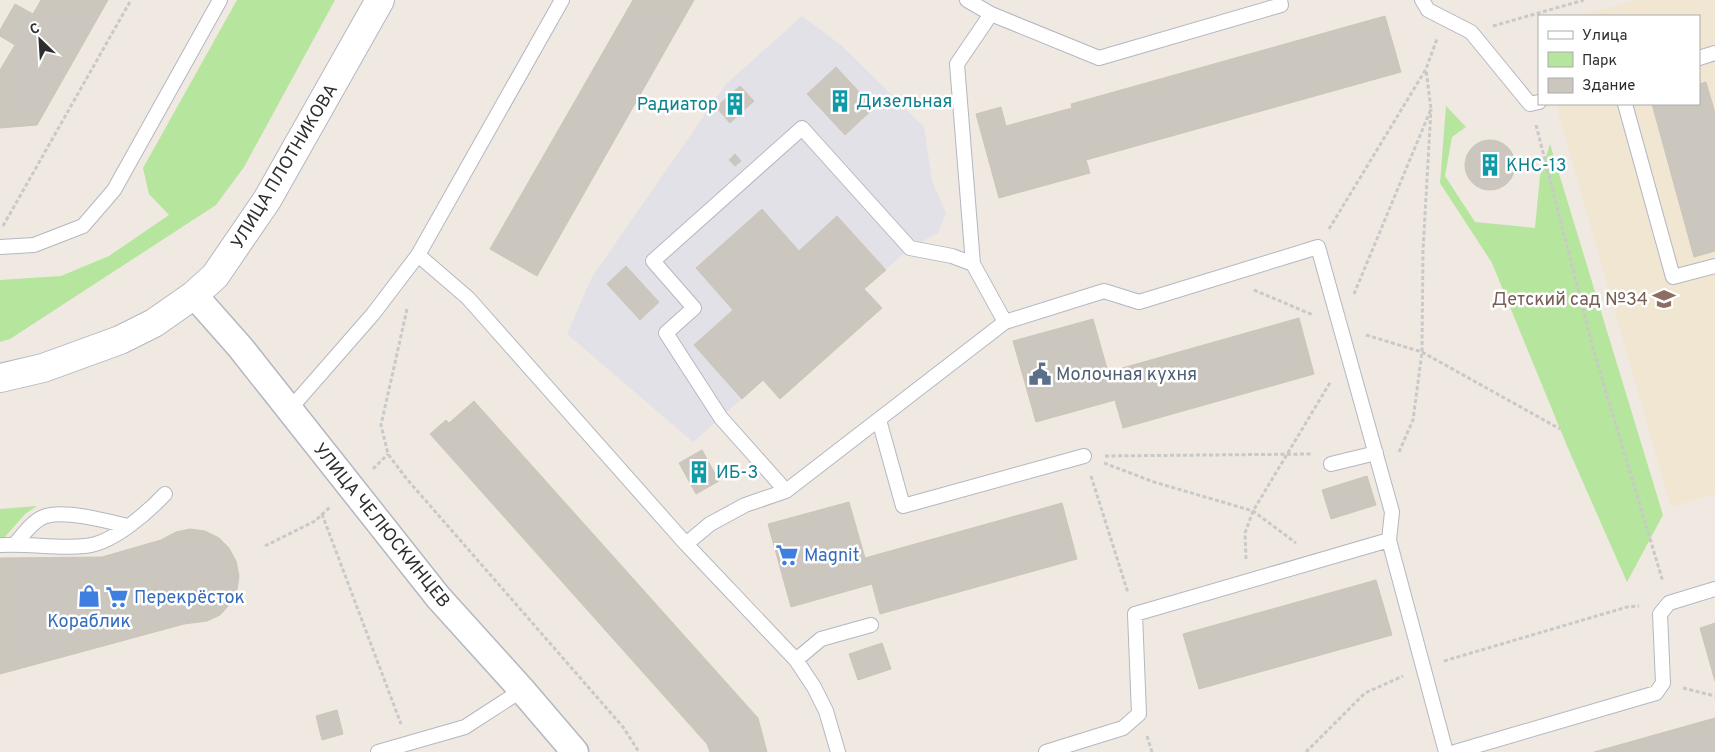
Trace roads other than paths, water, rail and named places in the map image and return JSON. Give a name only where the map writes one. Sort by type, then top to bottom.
[{"type":"main road","name":"УЛИЦА ПЛОТНИКОВА","points":[[0,378],[43,368],[120,340],[154,323],[194,295],[215,276],[267,200],[380,0]]},
{"type":"street","name":"УЛИЦА ЧЕЛЮСКИНЦЕВ","points":[[194,295],[240,347],[438,597],[575,752]]},
{"type":"lane","points":[[0,247],[34,245],[83,226],[114,190],[220,0]]},
{"type":"lane","points":[[290,409],[373,314],[418,255],[562,0]]},
{"type":"lane","points":[[967,0],[991,14],[1098,58],[1281,5],[1280,0]]},
{"type":"lane","points":[[1422,0],[1428,10],[1471,32],[1534,103]]},
{"type":"lane","points":[[991,14],[957,64],[973,264],[1005,322]]},
{"type":"lane","points":[[1700,58],[1715,53]]},
{"type":"lane","points":[[1625,105],[1673,277],[1715,266]]},
{"type":"lane","points":[[786,491],[721,418],[666,333],[694,308],[653,262],[802,128],[910,248],[952,256],[973,264]]},
{"type":"lane","points":[[686,544],[710,524],[745,505],[786,491],[1005,322],[1104,291],[1139,302],[1318,247],[1392,512],[1390,540],[1446,752]]},
{"type":"lane","points":[[418,255],[468,298],[686,544],[796,660],[814,687],[826,711],[838,752]]},
{"type":"lane","points":[[879,420],[903,506],[1084,456]]},
{"type":"lane","points":[[1331,464],[1376,453]]},
{"type":"lane","points":[[0,545],[87,546],[107,540],[148,513],[165,494]]},
{"type":"lane","points":[[14,544],[35,523],[45,516],[59,515],[94,518],[127,526]]},
{"type":"lane","points":[[1046,752],[1123,728],[1139,714],[1135,614],[1390,540]]},
{"type":"lane","points":[[1455,752],[1656,693],[1663,683],[1660,614],[1669,603],[1715,589]]},
{"type":"lane","points":[[796,660],[822,639],[871,625]]},
{"type":"lane","points":[[378,752],[465,727],[522,690]]},
{"type":"place","name":"Дизельная","points":[[840,101]]},
{"type":"place","name":"Радиатор","points":[[735,104]]},
{"type":"place","name":"КНС-13","points":[[1490,165]]},
{"type":"place","name":"Детский сад №34","points":[[1664,299]]},
{"type":"place","name":"Молочная кухня","points":[[1040,374]]},
{"type":"place","name":"ИБ-3","points":[[699,472]]},
{"type":"place","name":"Magnit","points":[[787,555]]},
{"type":"place","name":"Кораблик","points":[[89,596]]},
{"type":"place","name":"Перекрёсток","points":[[117,597]]}]
